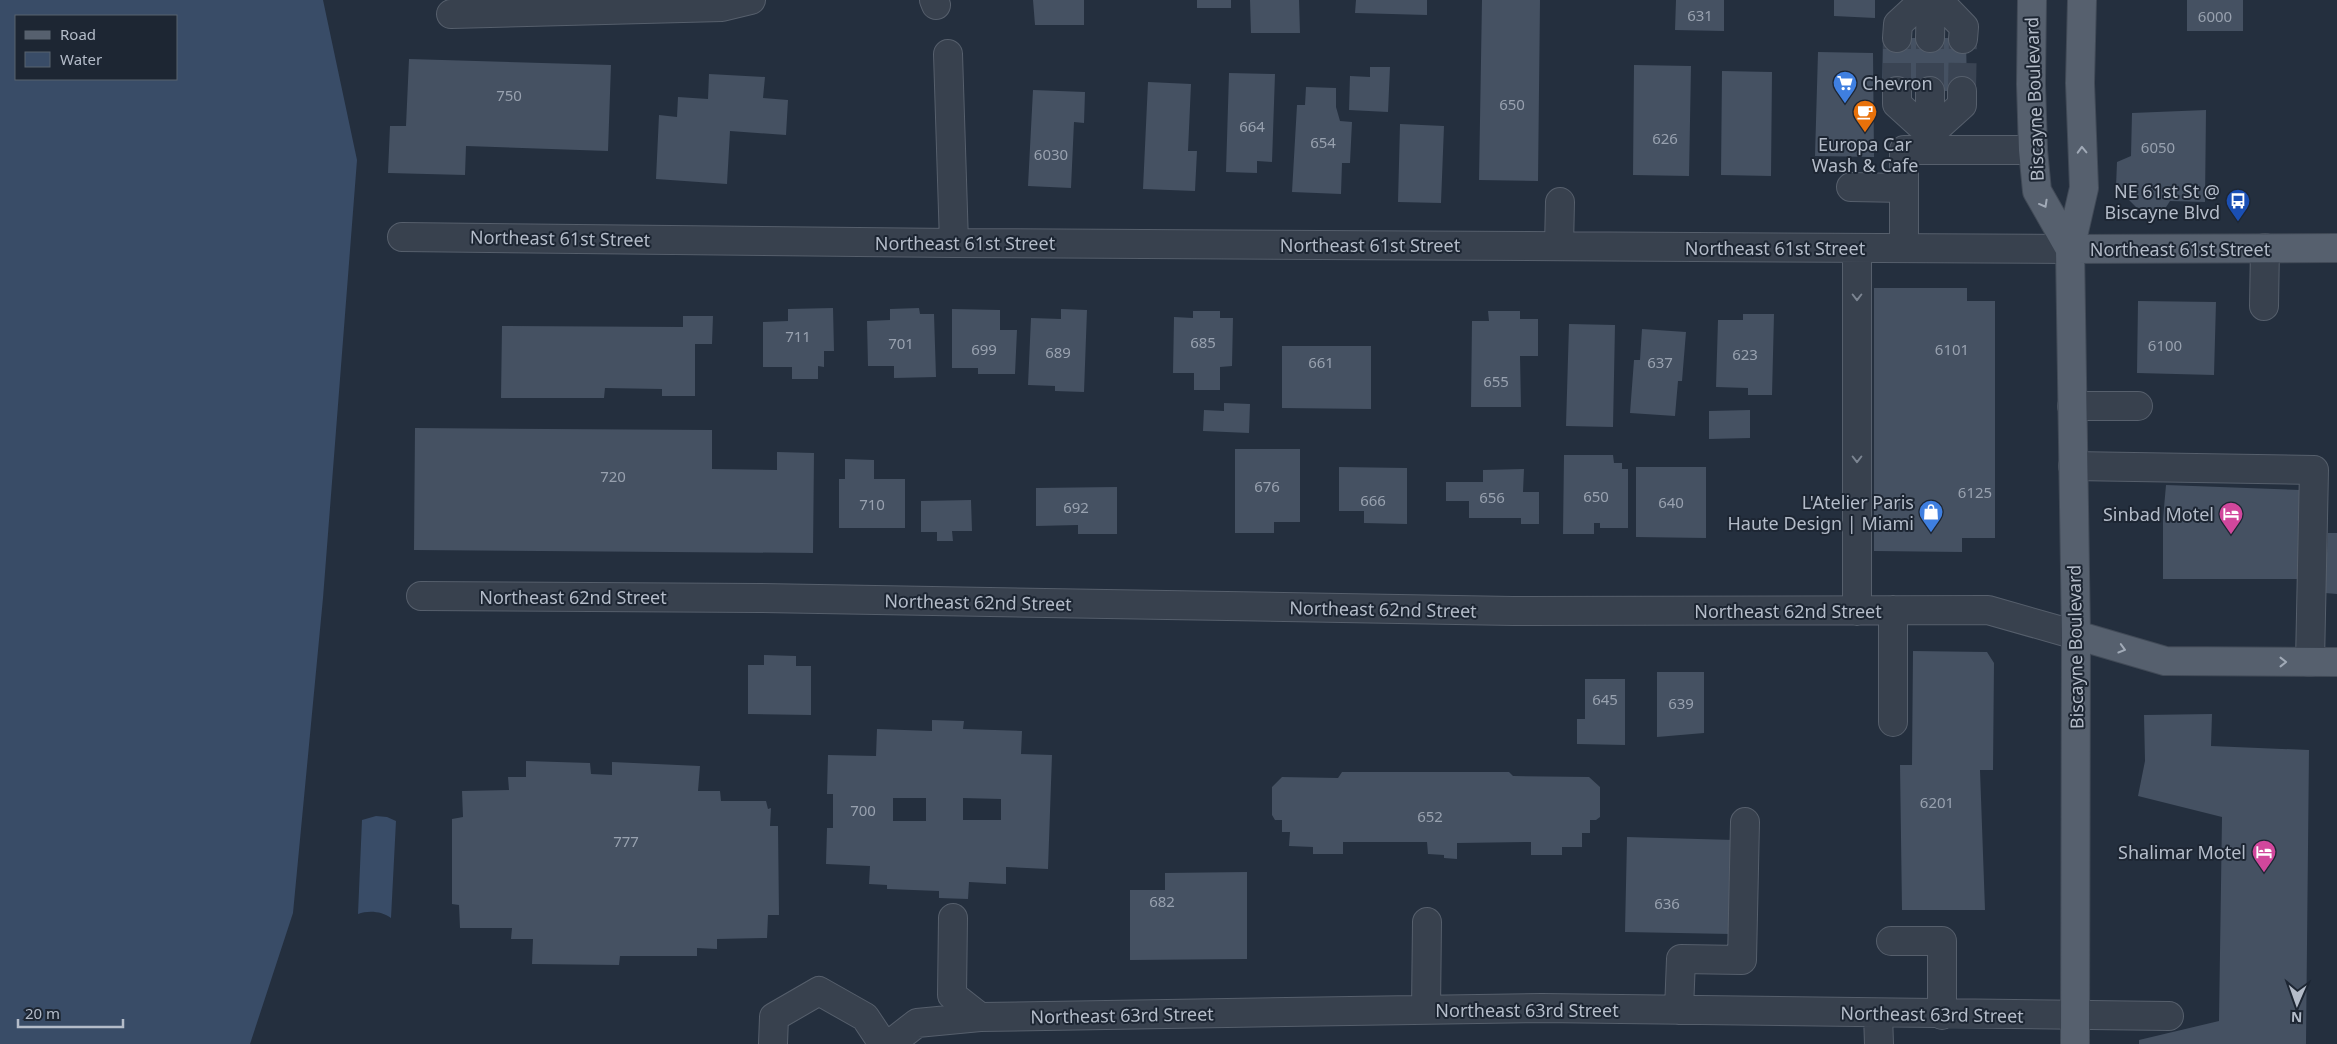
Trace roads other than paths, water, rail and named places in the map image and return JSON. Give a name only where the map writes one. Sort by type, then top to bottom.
[{"type":"main road","name":"Biscayne Boulevard","points":[[2032,0],[2033,150],[2037,191],[2070,249]]},
{"type":"main road","name":"Biscayne Boulevard","points":[[2075,1044],[2076,635],[2070,249],[2084,188],[2080,83],[2082,0]]},
{"type":"main road","name":"Northeast 61st Street","points":[[2070,249],[2337,248]]},
{"type":"main road","name":"Northeast 62nd Street","points":[[2076,635],[2165,661],[2324,662]]},
{"type":"street","points":[[451,14],[722,8],[751,0]]},
{"type":"street","points":[[1897,38],[1898,24],[1924,0]]},
{"type":"street","points":[[1930,38],[1931,0]]},
{"type":"street","points":[[1938,0],[1964,27],[1963,39]]},
{"type":"street","points":[[948,54],[954,243]]},
{"type":"street","points":[[1897,91],[1896,104],[1930,142]]},
{"type":"street","points":[[1930,91],[1930,142]]},
{"type":"street","points":[[1930,142],[1962,105],[1962,91]]},
{"type":"street","points":[[1904,248],[1904,150],[1930,142],[2033,150]]},
{"type":"street","points":[[1851,187],[1904,188]]},
{"type":"street","points":[[1559,246],[1560,202]]},
{"type":"street","name":"Northeast 61st Street","points":[[402,237],[954,243],[2070,249]]},
{"type":"street","points":[[1857,248],[1857,610]]},
{"type":"street","points":[[2264,306],[2265,248]]},
{"type":"street","points":[[2072,406],[2138,406]]},
{"type":"street","points":[[2073,466],[2314,470],[2324,662]]},
{"type":"street","name":"Northeast 62nd Street","points":[[421,596],[757,598],[1513,611],[1988,610],[2076,635]]},
{"type":"street","points":[[1893,610],[1893,722]]},
{"type":"street","points":[[1679,1010],[1681,959],[1742,960],[1745,822]]},
{"type":"street","points":[[953,918],[952,995],[980,1017]]},
{"type":"street","points":[[1426,1010],[1427,922]]},
{"type":"street","points":[[1891,941],[1942,941],[1942,1015]]},
{"type":"street","points":[[773,1044],[774,1017],[819,991],[865,1017],[883,1044]]},
{"type":"street","name":"Northeast 63rd Street","points":[[890,1044],[917,1023],[980,1017],[1542,1008],[1942,1015],[2169,1016]]},
{"type":"street","points":[[1878,1014],[1879,1044]]},
{"type":"water","points":[[0,0],[323,0],[357,160],[323,598],[293,913],[250,1044],[0,1044]]},
{"type":"water","points":[[376,816],[387,817],[396,821],[391,918],[375,912],[358,914],[362,820]]},
{"type":"tunnel","points":[[1897,38],[1897,91]]},
{"type":"tunnel","points":[[1930,38],[1930,91]]},
{"type":"tunnel","points":[[1962,91],[1963,39]]},
{"type":"place","name":"Chevron","points":[[1845,104]]},
{"type":"place","name":"Europa Car Wash & Cafe","points":[[1865,133]]},
{"type":"place","name":"NE 61st St @ Biscayne Blvd","points":[[2238,222]]},
{"type":"place","name":"L'Atelier Paris Haute Design | Miami","points":[[1931,533]]},
{"type":"place","name":"Sinbad Motel","points":[[2231,535]]},
{"type":"place","name":"Shalimar Motel","points":[[2264,873]]}]
